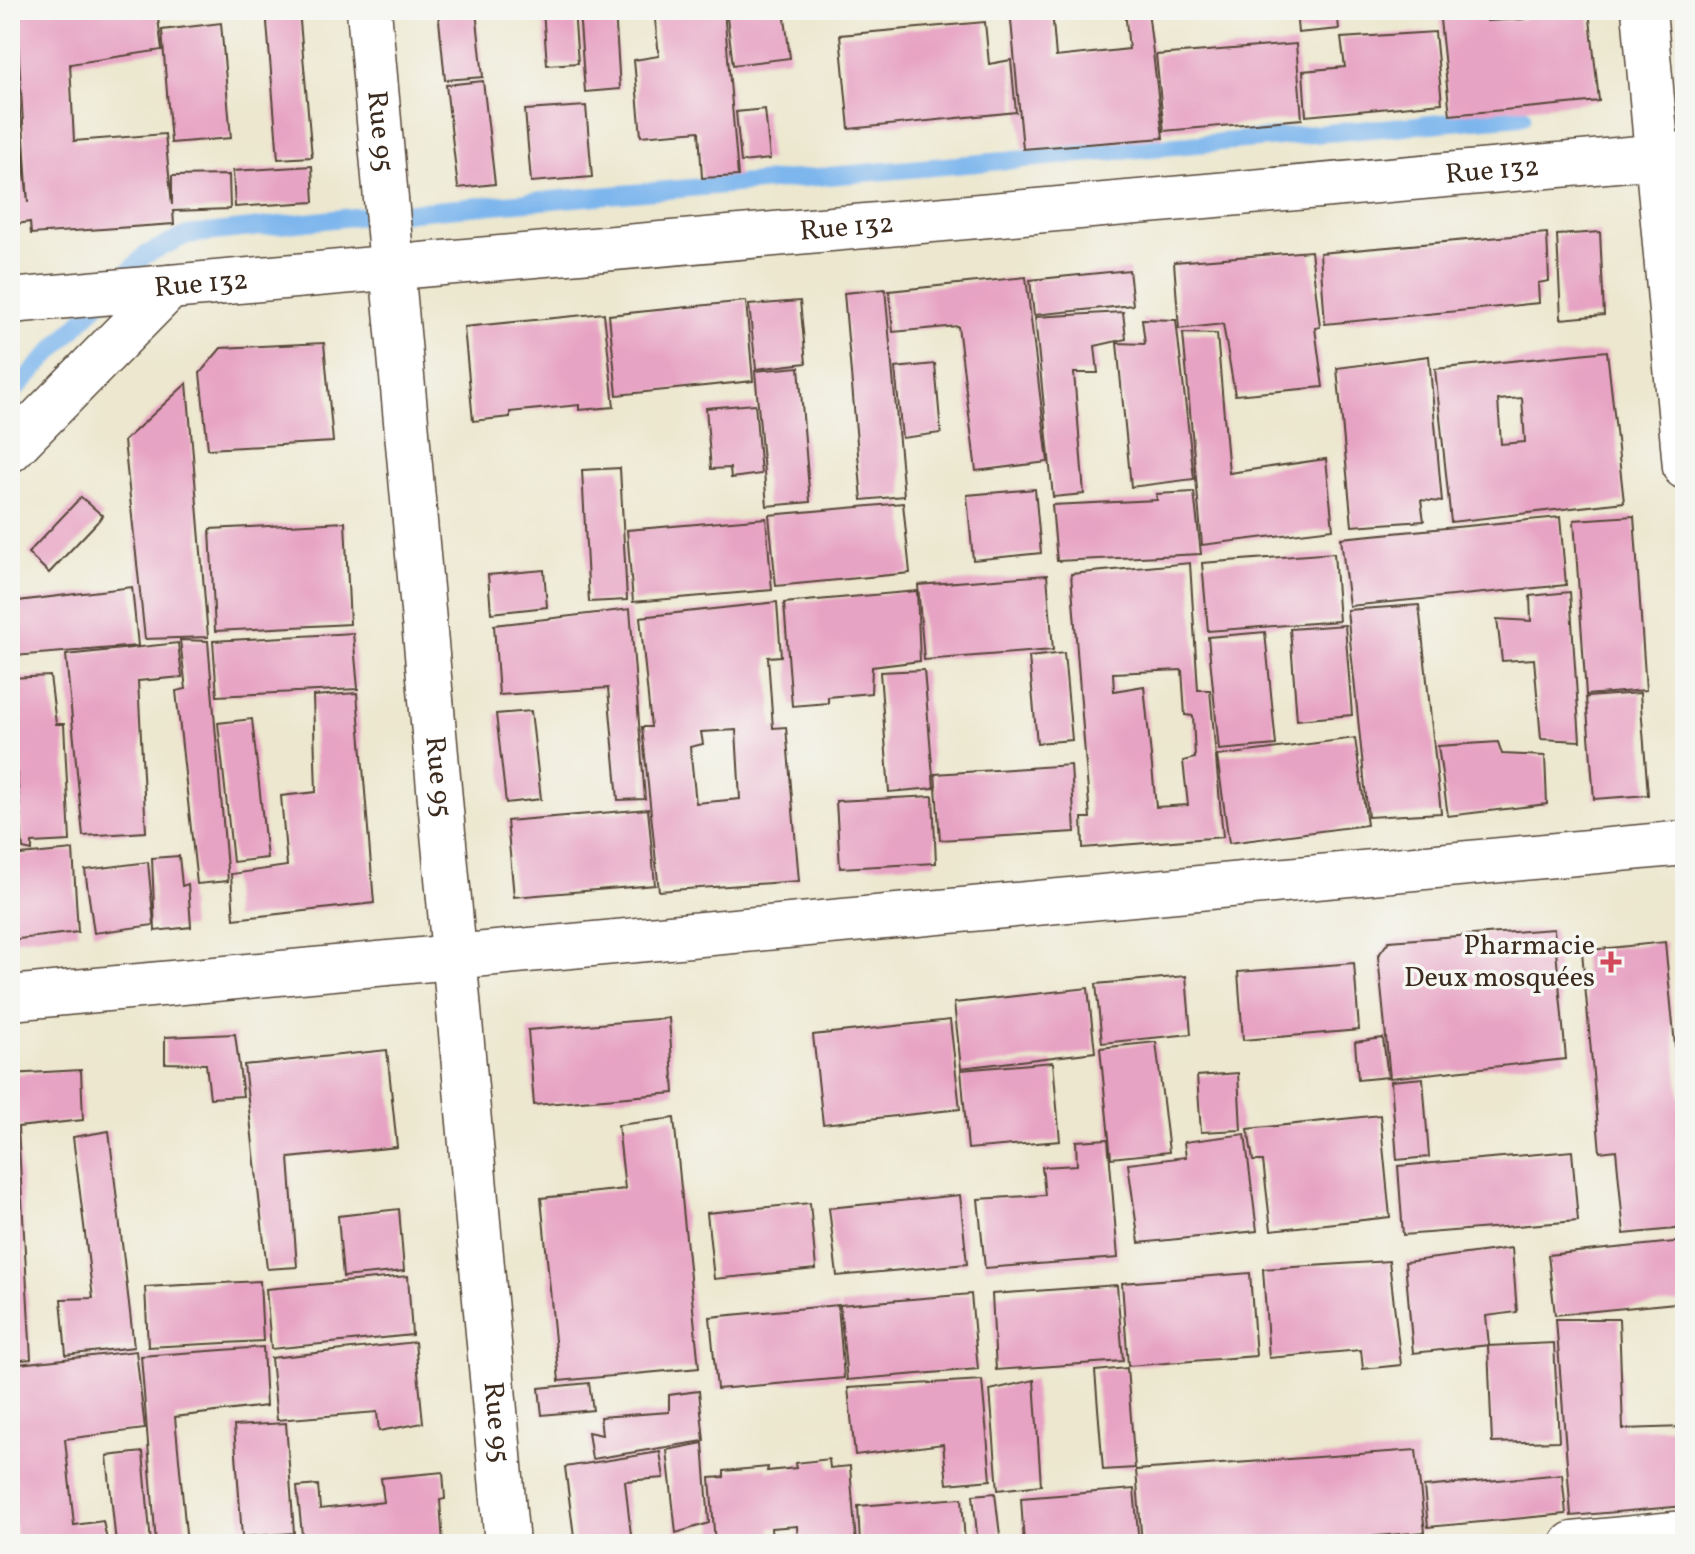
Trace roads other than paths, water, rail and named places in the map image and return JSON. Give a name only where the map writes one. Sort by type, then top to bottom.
[{"type":"street","name":"Rue 95","points":[[369,10],[507,1544]]},
{"type":"street","points":[[1644,10],[1671,155],[1685,467]]},
{"type":"street","name":"Rue 132","points":[[10,301],[1671,155]]},
{"type":"street","points":[[10,450],[170,287]]},
{"type":"street","points":[[10,998],[1685,843]]},
{"type":"street","points":[[1573,1544],[1685,1533]]},
{"type":"waterway","points":[[10,395],[145,255],[187,235],[343,218],[1522,116]]},
{"type":"place","name":"Pharmacie Deux mosquées","points":[[1611,962]]}]
